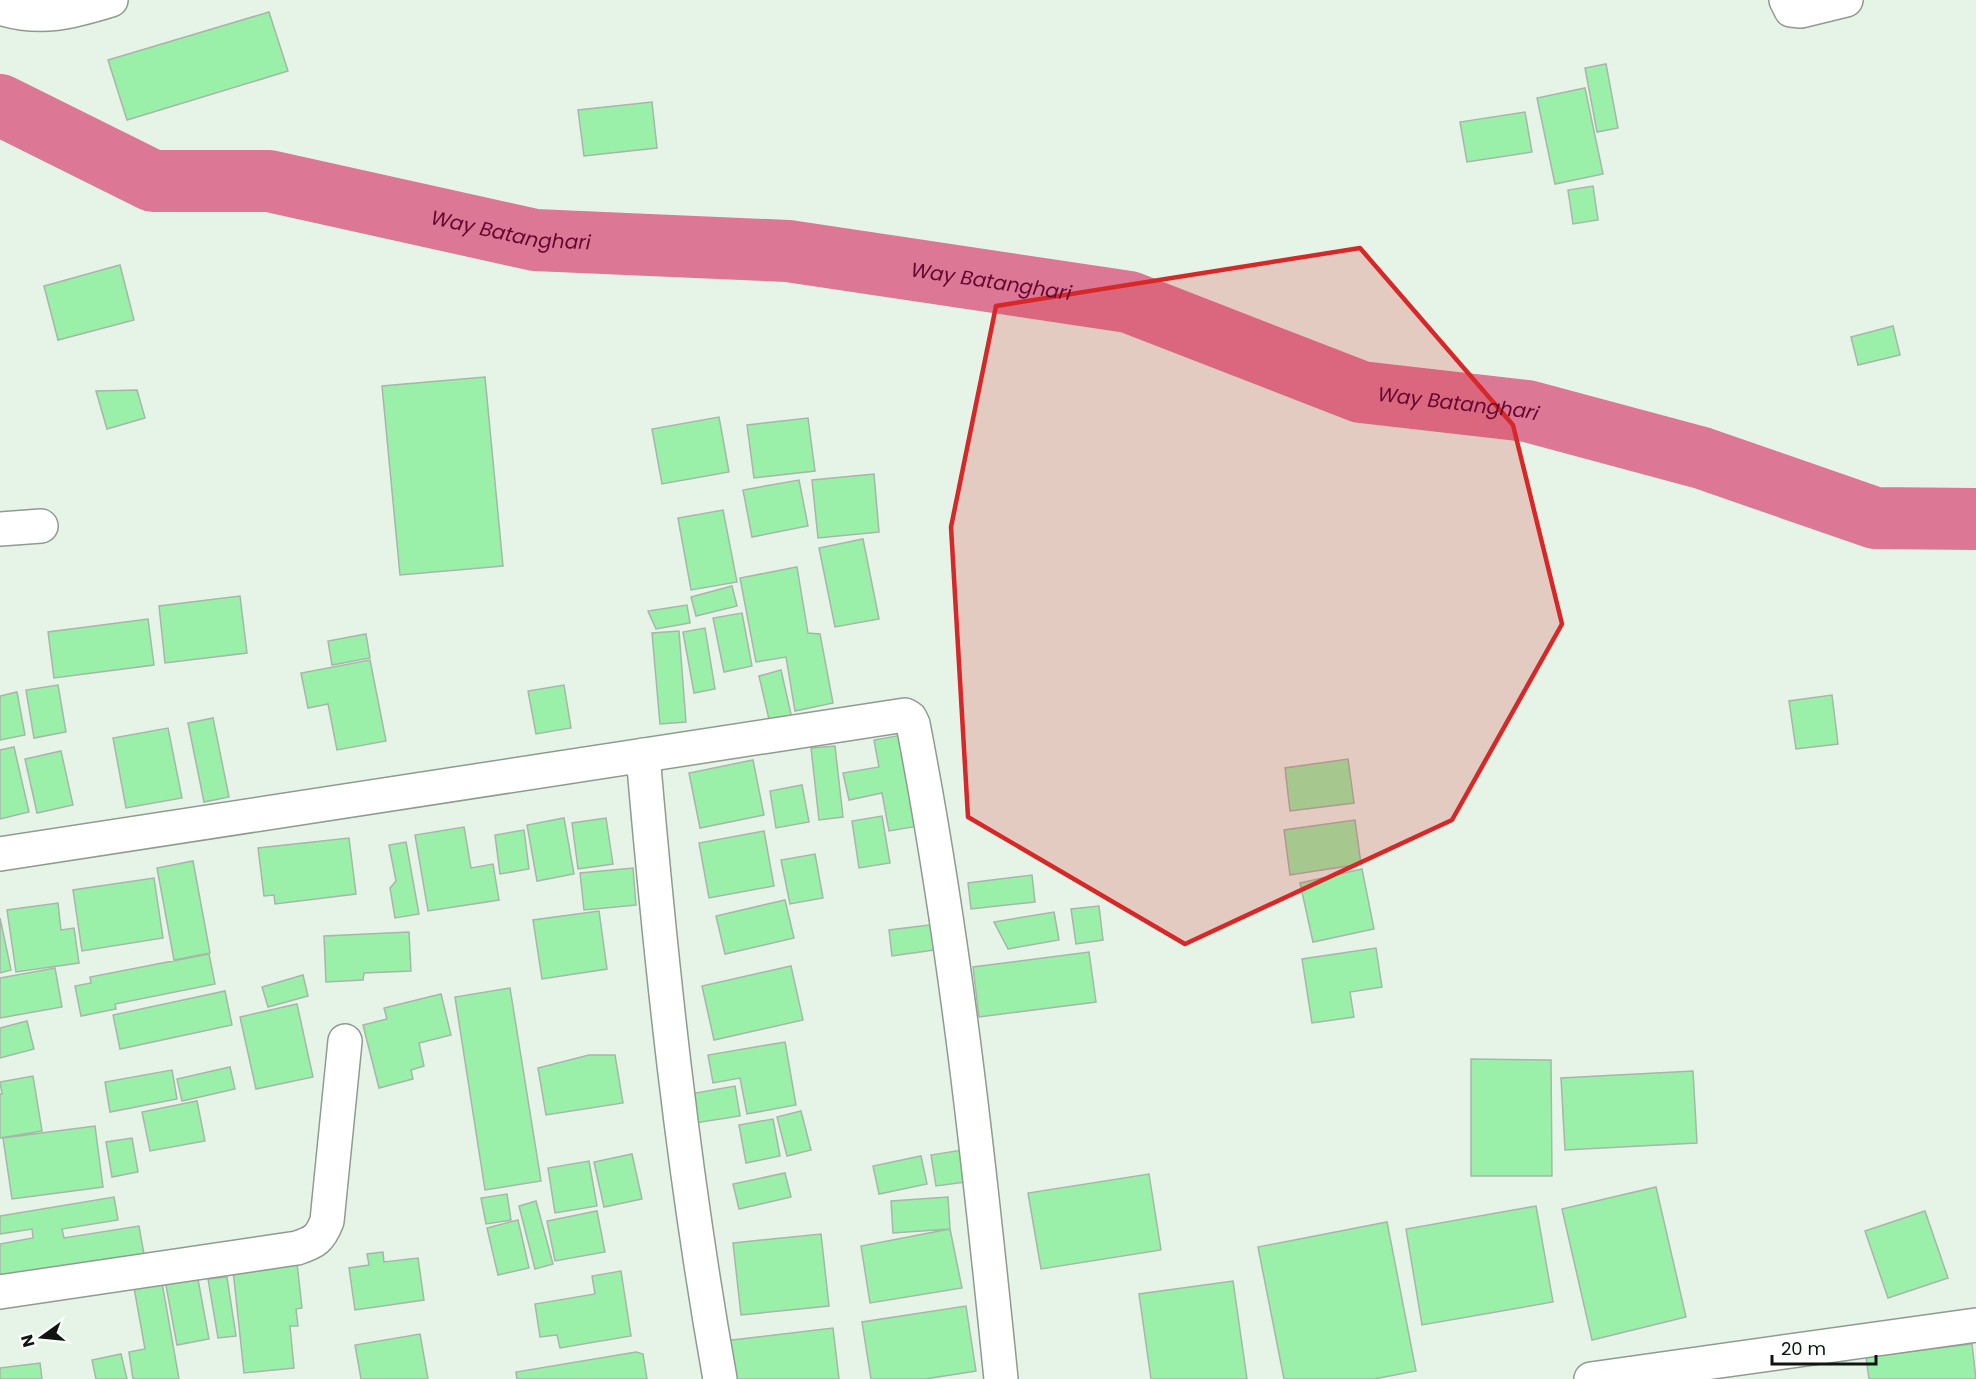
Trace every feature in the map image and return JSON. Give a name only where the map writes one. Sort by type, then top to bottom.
[{"type":"street","points":[[0,8],[36,15],[68,13],[111,0]]},
{"type":"street","points":[[1786,0],[1791,10],[1800,11],[1846,0]]},
{"type":"street","points":[[0,530],[41,526]]},
{"type":"street","points":[[0,854],[903,715],[910,718],[931,815],[946,920],[982,1193],[1000,1379]]},
{"type":"street","points":[[643,755],[677,1098],[701,1272],[720,1379]]},
{"type":"street","points":[[0,1292],[297,1248],[314,1243],[322,1233],[327,1221],[345,1041]]},
{"type":"street","points":[[1591,1379],[1976,1325]]},
{"type":"highlighted area","points":[[1360,248],[1513,425],[1562,624],[1452,820],[1185,944],[968,817],[951,527],[996,306]]},
{"type":"building","points":[[269,12],[288,71],[127,120],[108,60]]},
{"type":"building","points":[[1606,64],[1618,128],[1597,132],[1585,68]]},
{"type":"building","points":[[1585,88],[1603,174],[1555,184],[1537,98]]},
{"type":"building","points":[[652,102],[657,148],[584,156],[578,110]]},
{"type":"building","points":[[1525,112],[1532,152],[1467,162],[1460,122]]},
{"type":"building","points":[[1593,186],[1598,220],[1573,224],[1568,190]]},
{"type":"building","points":[[120,265],[134,320],[58,340],[44,286]]},
{"type":"building","points":[[1893,326],[1900,355],[1858,365],[1851,337]]},
{"type":"building","points":[[485,377],[503,566],[400,575],[382,386]]},
{"type":"building","points":[[137,390],[145,418],[107,429],[96,391]]},
{"type":"building","points":[[719,417],[729,472],[662,484],[652,429]]},
{"type":"building","points":[[808,418],[815,471],[754,478],[747,425]]},
{"type":"building","points":[[874,474],[879,532],[818,538],[812,480]]},
{"type":"building","points":[[799,480],[808,526],[752,537],[743,490]]},
{"type":"building","points":[[723,510],[737,582],[691,590],[678,518]]},
{"type":"building","points":[[863,539],[879,619],[835,627],[819,548]]},
{"type":"building","points":[[797,567],[808,633],[820,634],[833,703],[795,711],[786,657],[756,662],[740,578]]},
{"type":"building","points":[[732,586],[737,606],[696,616],[691,597]]},
{"type":"building","points":[[240,596],[247,653],[165,663],[159,606]]},
{"type":"building","points":[[687,605],[690,623],[656,629],[648,611]]},
{"type":"building","points":[[742,613],[752,666],[724,672],[713,618]]},
{"type":"building","points":[[148,619],[154,665],[54,678],[48,632]]},
{"type":"building","points":[[705,628],[715,689],[694,693],[683,632]]},
{"type":"building","points":[[679,631],[686,722],[660,724],[652,633]]},
{"type":"building","points":[[366,634],[370,658],[332,665],[328,641]]},
{"type":"building","points":[[370,660],[386,741],[337,750],[328,704],[308,708],[301,673]]},
{"type":"building","points":[[781,670],[793,723],[771,728],[759,676]]},
{"type":"building","points":[[58,685],[66,732],[34,738],[26,690]]},
{"type":"building","points":[[564,685],[571,728],[536,734],[528,691]]},
{"type":"building","points":[[17,692],[25,735],[0,740],[0,696]]},
{"type":"building","points":[[1832,695],[1838,744],[1796,749],[1789,701]]},
{"type":"building","points":[[213,718],[229,797],[204,802],[188,723]]},
{"type":"building","points":[[168,728],[182,798],[126,808],[113,738]]},
{"type":"building","points":[[913,733],[930,824],[889,831],[882,793],[849,800],[843,773],[879,767],[874,740]]},
{"type":"building","points":[[835,746],[843,817],[819,820],[811,748]]},
{"type":"building","points":[[14,747],[29,812],[0,819],[0,750]]},
{"type":"building","points":[[61,751],[73,805],[37,813],[25,759]]},
{"type":"building","points":[[1348,759],[1354,803],[1290,811],[1285,768]]},
{"type":"building","points":[[753,760],[764,815],[700,828],[689,773]]},
{"type":"building","points":[[802,785],[809,822],[776,828],[770,791]]},
{"type":"building","points":[[882,816],[890,863],[859,868],[852,821]]},
{"type":"building","points":[[564,818],[574,874],[537,881],[527,825]]},
{"type":"building","points":[[606,818],[613,864],[578,869],[572,823]]},
{"type":"building","points":[[1355,820],[1361,864],[1290,875],[1284,830]]},
{"type":"building","points":[[464,827],[471,868],[493,864],[499,900],[428,911],[415,835]]},
{"type":"building","points":[[524,830],[529,869],[500,874],[495,835]]},
{"type":"building","points":[[764,831],[774,886],[709,898],[699,843]]},
{"type":"building","points":[[349,838],[356,894],[275,904],[274,895],[264,896],[258,848]]},
{"type":"building","points":[[406,842],[419,914],[395,918],[390,888],[396,881],[389,845]]},
{"type":"building","points":[[815,854],[823,898],[790,904],[781,860]]},
{"type":"building","points":[[193,861],[210,953],[174,960],[157,868]]},
{"type":"building","points":[[633,868],[636,905],[584,910],[580,873]]},
{"type":"building","points":[[1362,869],[1374,929],[1313,942],[1300,883]]},
{"type":"building","points":[[1032,875],[1035,902],[971,909],[968,883]]},
{"type":"building","points":[[154,878],[163,938],[82,951],[73,890]]},
{"type":"building","points":[[785,900],[794,938],[725,954],[716,916]]},
{"type":"building","points":[[58,903],[61,930],[74,928],[79,963],[16,972],[7,910]]},
{"type":"building","points":[[1099,906],[1103,940],[1076,944],[1071,909]]},
{"type":"building","points":[[599,911],[607,969],[542,979],[533,920]]},
{"type":"building","points":[[1054,912],[1059,940],[1008,949],[994,922]]},
{"type":"building","points":[[0,918],[11,970],[0,973]]},
{"type":"building","points":[[945,923],[948,948],[892,956],[889,930]]},
{"type":"building","points":[[409,932],[411,971],[364,973],[363,980],[326,982],[324,936]]},
{"type":"building","points":[[1376,948],[1382,987],[1350,992],[1354,1017],[1312,1023],[1302,959]]},
{"type":"building","points":[[1089,952],[1096,1002],[979,1017],[973,967]]},
{"type":"building","points":[[209,954],[215,984],[115,1004],[116,1009],[81,1016],[75,986],[91,983],[90,977]]},
{"type":"building","points":[[791,966],[803,1020],[714,1040],[702,986]]},
{"type":"building","points":[[55,968],[62,1007],[0,1018],[0,978]]},
{"type":"building","points":[[303,975],[308,996],[268,1007],[262,987]]},
{"type":"building","points":[[510,988],[541,1181],[485,1190],[455,997]]},
{"type":"building","points":[[225,991],[232,1025],[120,1049],[113,1015]]},
{"type":"building","points":[[441,994],[451,1035],[419,1043],[424,1066],[411,1070],[413,1079],[379,1088],[363,1025],[387,1019],[384,1008]]},
{"type":"building","points":[[297,1004],[313,1077],[256,1089],[240,1017]]},
{"type":"building","points":[[27,1021],[34,1049],[0,1058],[0,1028]]},
{"type":"building","points":[[785,1042],[796,1105],[747,1114],[740,1078],[713,1083],[708,1055]]},
{"type":"building","points":[[589,1055],[615,1055],[623,1103],[546,1115],[538,1068]]},
{"type":"building","points":[[1471,1059],[1551,1060],[1552,1176],[1471,1176]]},
{"type":"building","points":[[230,1067],[235,1089],[182,1101],[177,1079]]},
{"type":"building","points":[[172,1070],[177,1099],[110,1112],[105,1082]]},
{"type":"building","points":[[1693,1071],[1697,1143],[1565,1150],[1561,1078]]},
{"type":"building","points":[[33,1076],[42,1131],[0,1138],[0,1094],[2,1094],[0,1082]]},
{"type":"building","points":[[735,1086],[740,1116],[689,1124],[684,1095]]},
{"type":"building","points":[[197,1101],[205,1141],[150,1151],[142,1112]]},
{"type":"building","points":[[801,1111],[811,1150],[787,1156],[777,1117]]},
{"type":"building","points":[[773,1119],[780,1156],[746,1163],[739,1125]]},
{"type":"building","points":[[95,1126],[103,1187],[12,1199],[3,1138]]},
{"type":"building","points":[[132,1138],[138,1172],[112,1177],[106,1142]]},
{"type":"building","points":[[968,1149],[973,1181],[936,1186],[931,1155]]},
{"type":"building","points":[[632,1154],[642,1199],[604,1207],[594,1162]]},
{"type":"building","points":[[921,1156],[927,1184],[879,1194],[873,1166]]},
{"type":"building","points":[[589,1161],[597,1206],[555,1213],[548,1168]]},
{"type":"building","points":[[785,1173],[791,1197],[739,1209],[733,1184]]},
{"type":"building","points":[[1149,1174],[1161,1250],[1041,1269],[1028,1193]]},
{"type":"building","points":[[1656,1187],[1686,1317],[1592,1340],[1562,1209]]},
{"type":"building","points":[[507,1194],[511,1220],[486,1224],[481,1198]]},
{"type":"building","points":[[114,1197],[118,1220],[62,1229],[64,1238],[139,1226],[145,1260],[0,1284],[0,1244],[33,1238],[32,1229],[0,1234],[0,1216]]},
{"type":"building","points":[[948,1197],[950,1229],[893,1233],[891,1201]]},
{"type":"building","points":[[536,1201],[553,1264],[535,1269],[519,1206]]},
{"type":"building","points":[[1536,1206],[1553,1302],[1422,1325],[1406,1229]]},
{"type":"building","points":[[597,1211],[605,1252],[555,1261],[547,1221]]},
{"type":"building","points":[[1925,1211],[1948,1278],[1888,1298],[1865,1231]]},
{"type":"building","points":[[518,1220],[529,1268],[498,1275],[487,1228]]},
{"type":"building","points":[[1387,1222],[1416,1371],[1374,1379],[1284,1379],[1258,1247]]},
{"type":"building","points":[[950,1229],[962,1288],[870,1303],[861,1246]]},
{"type":"building","points":[[821,1234],[829,1306],[741,1315],[733,1243]]},
{"type":"building","points":[[383,1252],[384,1262],[418,1258],[424,1300],[355,1310],[349,1268],[369,1265],[367,1254]]},
{"type":"building","points":[[297,1263],[302,1308],[296,1309],[298,1326],[290,1326],[294,1368],[244,1373],[233,1270]]},
{"type":"building","points":[[621,1271],[631,1336],[560,1348],[557,1335],[540,1337],[535,1304],[595,1294],[592,1276]]},
{"type":"building","points":[[197,1274],[209,1339],[177,1345],[165,1280]]},
{"type":"building","points":[[161,1277],[179,1379],[133,1379],[129,1352],[145,1349],[133,1282]]},
{"type":"building","points":[[227,1277],[236,1336],[218,1338],[208,1279]]},
{"type":"building","points":[[1233,1281],[1247,1379],[1151,1379],[1139,1294]]},
{"type":"building","points":[[966,1306],[976,1371],[925,1379],[871,1379],[862,1322]]},
{"type":"building","points":[[833,1328],[839,1379],[729,1379],[724,1341]]},
{"type":"building","points":[[420,1334],[428,1379],[361,1379],[355,1345]]},
{"type":"building","points":[[1972,1344],[1976,1379],[1869,1379],[1866,1357]]},
{"type":"building","points":[[636,1352],[643,1354],[647,1379],[517,1379],[516,1372]]},
{"type":"building","points":[[121,1354],[127,1379],[96,1379],[92,1360]]},
{"type":"building","points":[[40,1363],[42,1379],[0,1379],[0,1368]]},
{"type":"waterway","name":"Way Batanghari","points":[[0,105],[153,181],[269,181],[535,240],[788,251],[1129,302],[1361,392],[1527,411],[1702,458],[1875,518],[1976,519]]}]
